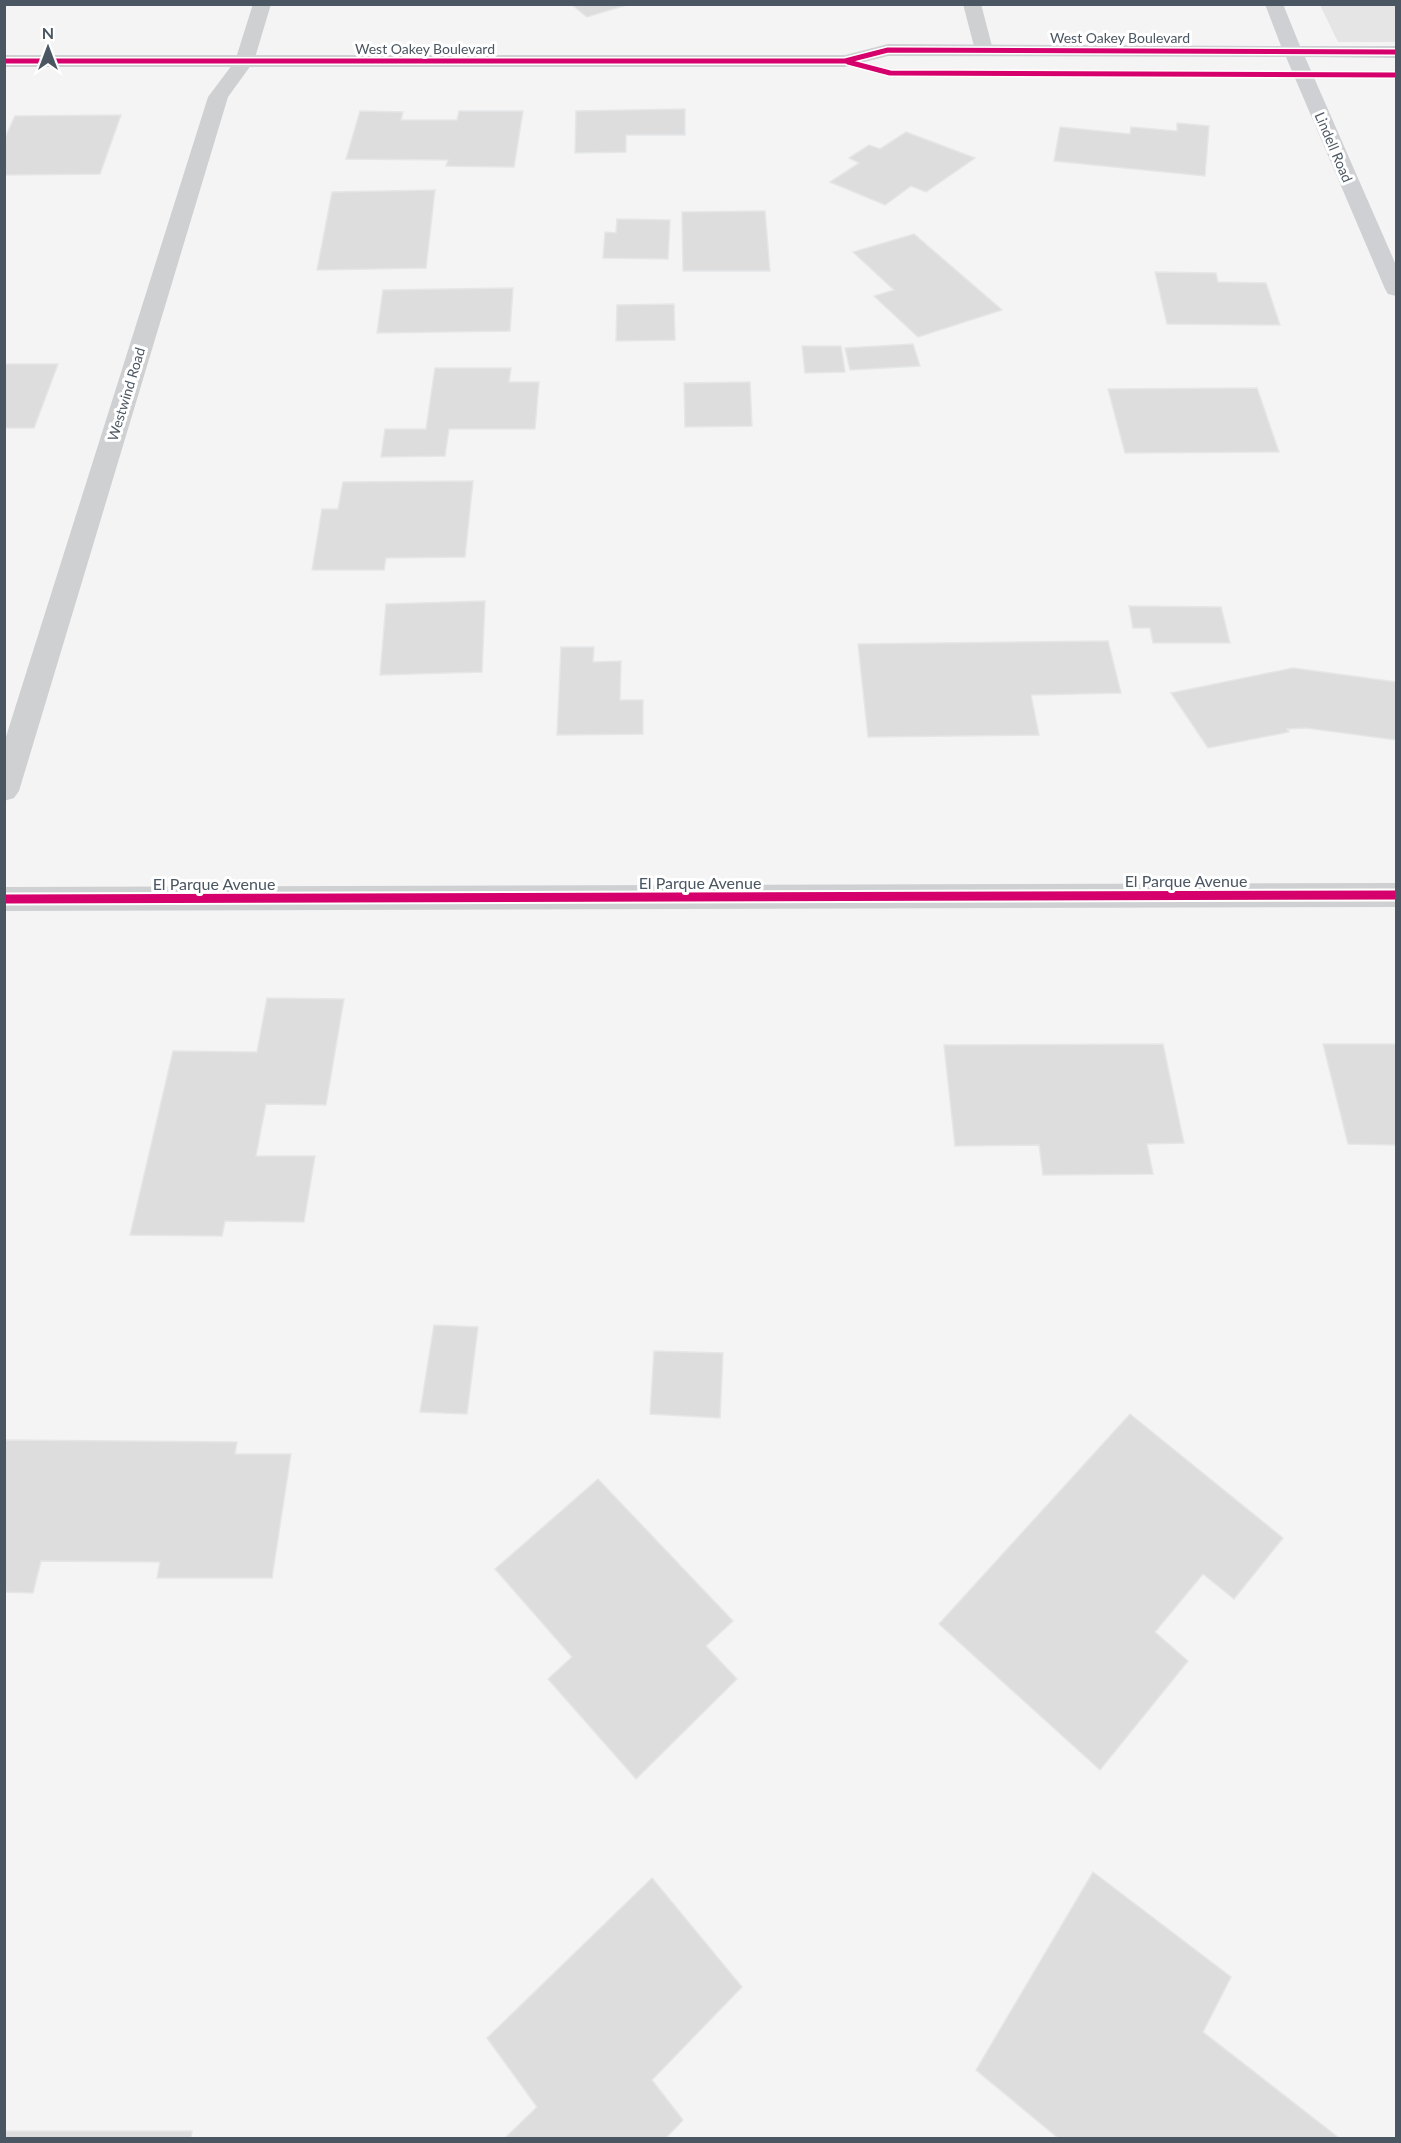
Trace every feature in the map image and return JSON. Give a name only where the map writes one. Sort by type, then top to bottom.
[{"type":"main road","name":"Lindell Road","points":[[1274,4],[1292,51],[1396,289]]},
{"type":"main road","name":"West Oakey Boulevard","points":[[4,61],[845,61],[888,50],[1396,52]]},
{"type":"main road","name":"West Oakey Boulevard","points":[[845,61],[890,73],[1396,75]]},
{"type":"street","name":"Westwind Road","points":[[4,790],[218,97],[243,61],[262,4]]},
{"type":"street","points":[[972,4],[984,50]]},
{"type":"street","name":"El Parque Avenue","points":[[4,899],[1396,894]]},
{"type":"shaded area","points":[[1320,5],[1396,5],[1396,42],[1338,42]]},
{"type":"building","points":[[571,4],[630,4],[587,17]]},
{"type":"building","points":[[685,109],[685,135],[626,135],[626,152],[575,153],[576,111]]},
{"type":"building","points":[[360,111],[403,112],[401,120],[457,120],[459,111],[523,111],[514,167],[446,166],[448,160],[346,159]]},
{"type":"building","points":[[121,115],[100,174],[4,175],[4,140],[15,116]]},
{"type":"building","points":[[1177,123],[1209,126],[1205,176],[1054,161],[1060,127],[1130,134],[1131,127],[1177,131]]},
{"type":"building","points":[[906,132],[975,158],[926,192],[911,186],[885,205],[830,182],[859,163],[849,158],[869,145],[880,149]]},
{"type":"building","points":[[435,190],[426,268],[317,270],[332,192]]},
{"type":"building","points":[[765,211],[770,271],[683,271],[682,212]]},
{"type":"building","points":[[617,219],[670,220],[668,259],[603,258],[605,232],[616,233]]},
{"type":"building","points":[[914,234],[1002,310],[918,337],[874,296],[894,290],[853,252]]},
{"type":"building","points":[[1155,272],[1216,273],[1218,282],[1266,283],[1280,325],[1167,324]]},
{"type":"building","points":[[513,288],[510,331],[377,333],[383,290]]},
{"type":"building","points":[[674,304],[675,340],[616,341],[617,305]]},
{"type":"building","points":[[913,344],[920,366],[850,370],[845,348]]},
{"type":"building","points":[[802,346],[841,346],[845,372],[805,373]]},
{"type":"building","points":[[4,364],[58,364],[34,428],[4,428]]},
{"type":"building","points":[[435,368],[511,368],[509,382],[539,382],[535,429],[449,429],[445,456],[381,457],[385,429],[426,429]]},
{"type":"building","points":[[750,382],[752,426],[685,427],[684,383]]},
{"type":"building","points":[[1257,388],[1279,452],[1125,453],[1108,389]]},
{"type":"building","points":[[473,481],[465,557],[386,558],[384,570],[312,570],[322,509],[338,509],[343,482]]},
{"type":"building","points":[[485,601],[482,672],[380,675],[386,604]]},
{"type":"building","points":[[1129,606],[1221,607],[1230,643],[1153,643],[1150,628],[1133,628]]},
{"type":"building","points":[[1108,641],[1121,693],[1031,695],[1039,735],[868,737],[858,644]]},
{"type":"building","points":[[561,647],[594,647],[593,662],[621,661],[620,700],[643,700],[643,734],[557,735]]},
{"type":"building","points":[[1293,668],[1396,682],[1396,740],[1306,728],[1287,729],[1289,732],[1208,748],[1171,693]]},
{"type":"building","points":[[267,998],[344,999],[326,1105],[266,1104],[256,1156],[315,1156],[304,1222],[225,1221],[222,1236],[130,1235],[173,1051],[257,1052]]},
{"type":"building","points":[[1163,1044],[1184,1143],[1147,1144],[1153,1174],[1043,1175],[1039,1145],[955,1146],[944,1045]]},
{"type":"building","points":[[1323,1044],[1396,1044],[1396,1145],[1348,1144]]},
{"type":"building","points":[[434,1325],[478,1327],[467,1414],[420,1412]]},
{"type":"building","points":[[654,1351],[723,1353],[720,1418],[650,1414]]},
{"type":"building","points":[[1130,1414],[1283,1538],[1234,1599],[1203,1574],[1155,1632],[1188,1661],[1100,1770],[939,1624]]},
{"type":"building","points":[[4,1440],[237,1442],[235,1454],[291,1454],[272,1578],[157,1578],[160,1562],[41,1561],[33,1593],[4,1592]]},
{"type":"building","points":[[598,1479],[733,1621],[706,1646],[737,1679],[636,1779],[548,1679],[572,1657],[495,1569]]},
{"type":"building","points":[[1093,1872],[1231,1977],[1203,2032],[1339,2138],[1058,2138],[976,2070]]},
{"type":"building","points":[[652,1878],[742,1987],[652,2080],[683,2120],[666,2138],[505,2138],[537,2107],[487,2038]]},
{"type":"building","points":[[4,2131],[192,2131],[191,2138],[4,2138]]},
{"type":"cycle path","points":[[4,61],[845,61],[888,50],[1396,52]]},
{"type":"cycle path","points":[[848,62],[890,73],[1396,75]]},
{"type":"cycle path","points":[[4,899],[1396,895]]}]
